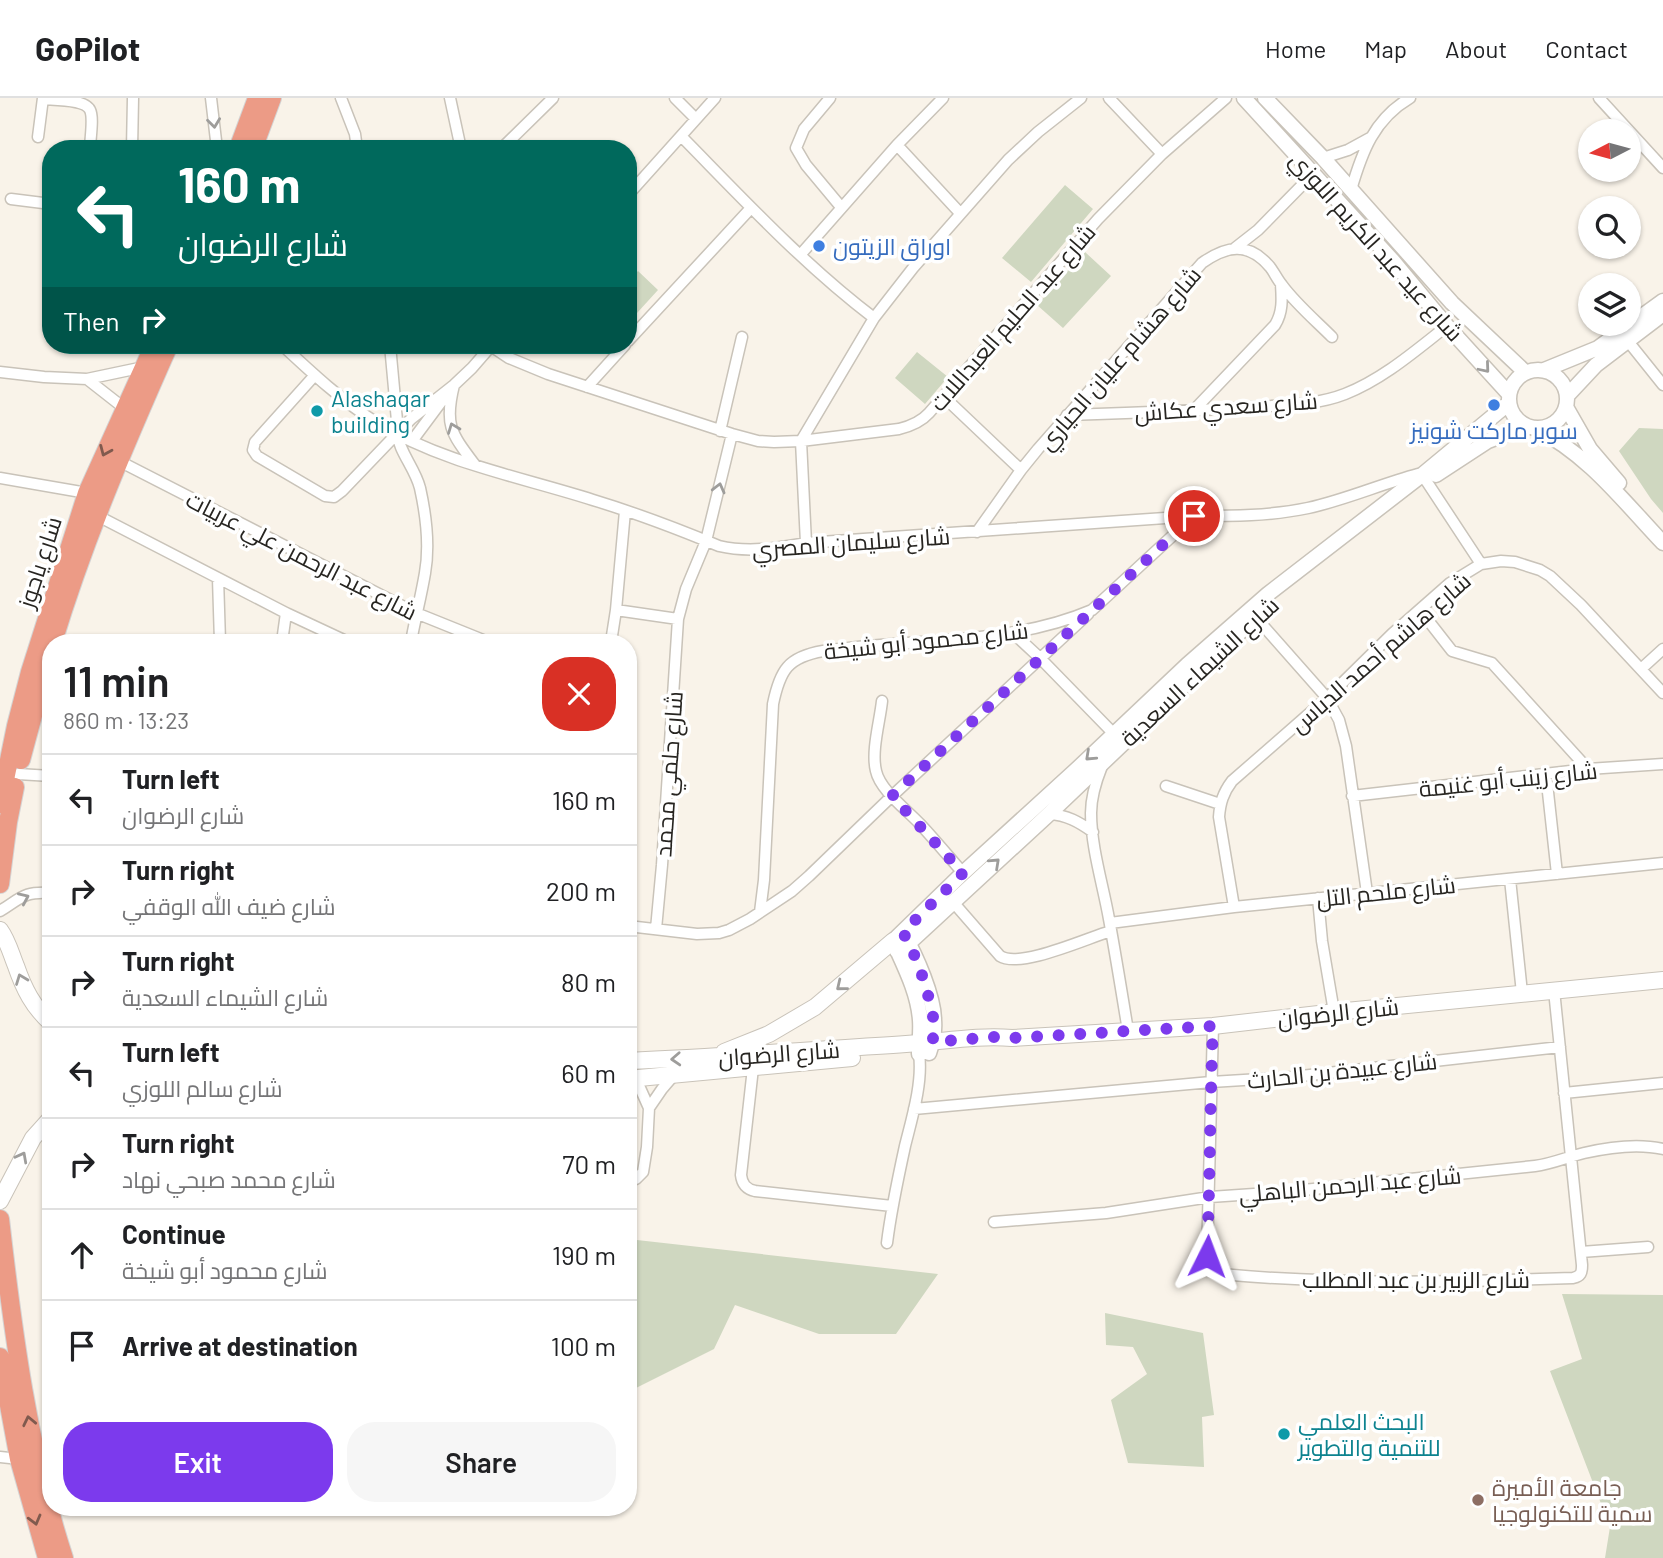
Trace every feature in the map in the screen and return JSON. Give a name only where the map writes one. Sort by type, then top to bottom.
[{"type":"main road","points":[[241,140],[257,98]]},
{"type":"main road","points":[[256,140],[272,98]]},
{"type":"main road","name":"شارع ياجوز","points":[[42,634],[87,493],[150,354]]},
{"type":"main road","name":"شارع ياجوز","points":[[56,634],[96,515],[165,354]]},
{"type":"main road","name":"شارع ياجوز","points":[[0,804],[16,726],[42,634]]},
{"type":"main road","points":[[0,884],[8,821],[23,748],[42,681]]},
{"type":"main road","points":[[0,930],[24,988],[42,1015]]},
{"type":"main road","points":[[708,1058],[769,1034],[815,1007],[900,942]]},
{"type":"main road","name":"شارع الرضوان","points":[[753,1068],[997,1045],[1012,1038],[1213,1026],[1663,980]]},
{"type":"main road","name":"شارع الرضوان","points":[[637,1062],[924,1051]]},
{"type":"main road","points":[[637,1079],[753,1068]]},
{"type":"main road","points":[[0,1201],[33,1138],[42,1128]]},
{"type":"main road","points":[[0,1219],[25,1403],[42,1481]]},
{"type":"main road","points":[[0,1357],[19,1459],[47,1558]]},
{"type":"main road","points":[[52,1516],[64,1558]]},
{"type":"street","points":[[132,140],[133,98]]},
{"type":"street","points":[[211,98],[215,140]]},
{"type":"street","points":[[341,98],[356,140]]},
{"type":"street","points":[[450,98],[459,140]]},
{"type":"street","points":[[510,140],[553,98]]},
{"type":"street","points":[[675,98],[696,119]]},
{"type":"street","points":[[637,185],[715,98]]},
{"type":"street","points":[[830,98],[804,129],[796,148],[806,165],[841,207]]},
{"type":"street","points":[[801,254],[897,145],[943,98]]},
{"type":"street","points":[[806,543],[801,441],[874,318],[913,268],[1009,160],[1038,132],[1081,98]]},
{"type":"street","points":[[1109,98],[1162,154]]},
{"type":"street","name":"شارع عبد الحليم العبداللات","points":[[503,354],[548,374],[720,431],[765,442],[801,441],[908,427],[924,419],[1098,219],[1162,154],[1226,98]]},
{"type":"street","name":"شارع عيد عبد الكريم اللوزي","points":[[1244,98],[1393,261],[1509,399]]},
{"type":"street","name":"شارع عيد عبد الكريم اللوزي","points":[[1265,98],[1323,158],[1452,303],[1525,372]]},
{"type":"street","points":[[1599,98],[1663,168]]},
{"type":"street","points":[[38,136],[43,99],[85,104],[91,117],[90,140]]},
{"type":"street","points":[[1351,190],[1370,138],[1382,121],[1405,99]]},
{"type":"street","points":[[681,136],[827,281],[874,318]]},
{"type":"street","points":[[1323,158],[1348,150],[1370,138]]},
{"type":"street","points":[[897,145],[960,213]]},
{"type":"street","name":"شارع هشام عليان الحياري","points":[[977,532],[1021,470],[1067,415],[1202,263],[1215,254],[1235,248],[1258,230],[1313,174]]},
{"type":"street","points":[[11,199],[42,203]]},
{"type":"street","points":[[637,332],[751,208]]},
{"type":"street","points":[[1235,248],[1259,256],[1280,284],[1332,337]]},
{"type":"street","points":[[1194,410],[1275,325],[1282,308],[1280,284]]},
{"type":"street","points":[[1544,370],[1598,348],[1663,301]]},
{"type":"street","points":[[1530,427],[1542,428],[1550,425],[1562,415],[1566,402],[1596,365],[1663,314]]},
{"type":"street","name":"شارع سعدي عكاش","points":[[1067,415],[1194,410],[1328,399],[1346,394],[1385,374],[1447,326]]},
{"type":"street","points":[[720,431],[742,337]]},
{"type":"street","points":[[1627,340],[1663,385]]},
{"type":"street","name":"شارع سليمان المصري","points":[[292,354],[350,404],[412,441],[477,467],[595,500],[736,550],[1194,516],[1253,515],[1290,511],[1415,475],[1425,479]]},
{"type":"street","points":[[391,354],[397,421]]},
{"type":"street","name":"شارع عبد الحليم العبداللات","points":[[315,375],[255,442],[253,450],[257,456],[324,496],[334,497],[411,419],[472,368],[484,354]]},
{"type":"street","points":[[587,387],[617,354]]},
{"type":"street","points":[[0,372],[87,379],[144,367]]},
{"type":"street","points":[[1663,530],[1590,449],[1566,402],[1564,385],[1559,378],[1544,370],[1534,369],[1517,377],[1511,385],[1509,399],[1515,417],[1552,436],[1575,452],[1663,543]]},
{"type":"street","points":[[87,379],[124,408]]},
{"type":"street","points":[[454,384],[449,415],[453,432],[477,467]]},
{"type":"street","name":"شارع عبد الحليم العبداللات","points":[[412,441],[454,384]]},
{"type":"street","points":[[944,397],[1021,470]]},
{"type":"street","name":"شارع الشيماء السعدية","points":[[900,942],[963,873],[1187,665],[1425,479],[1509,399]]},
{"type":"street","points":[[378,423],[411,419]]},
{"type":"street","name":"شارع الشيماء السعدية","points":[[1425,479],[1488,441],[1530,427]]},
{"type":"street","points":[[397,433],[398,442],[416,474],[427,526],[425,573],[412,634]]},
{"type":"street","name":"شارع حلمي محمد","points":[[656,929],[678,619],[686,589],[706,541],[732,434]]},
{"type":"street","name":"شارع عبد الرحمن علي عربيات","points":[[118,461],[416,613],[468,634]]},
{"type":"street","points":[[0,478],[87,493]]},
{"type":"street","points":[[1425,479],[1481,564]]},
{"type":"street","points":[[612,634],[625,511]]},
{"type":"street","points":[[96,515],[331,634]]},
{"type":"street","name":"شارع محمود أبو شيخة","points":[[760,912],[773,704],[781,677],[790,664],[807,654],[838,649],[1013,633],[1060,622],[1092,610],[1194,516]]},
{"type":"street","name":"شارع هاشم أحمد الدباس","points":[[1220,803],[1232,781],[1327,698],[1450,583],[1481,564],[1515,562],[1550,576],[1581,605],[1663,693]]},
{"type":"street","points":[[218,578],[220,634]]},
{"type":"street","points":[[616,610],[678,619]]},
{"type":"street","points":[[637,927],[697,934],[719,933],[740,925],[792,891],[1092,610]]},
{"type":"street","points":[[1420,610],[1452,651],[1492,663],[1588,769]]},
{"type":"street","points":[[283,634],[286,613]]},
{"type":"street","points":[[1252,614],[1327,698],[1339,720],[1367,893]]},
{"type":"street","name":"شارع الشيماء السعدية","points":[[900,942],[953,902],[1049,814],[1252,614]]},
{"type":"street","points":[[1013,633],[1114,734]]},
{"type":"street","points":[[1641,669],[1663,649]]},
{"type":"street","points":[[882,701],[875,768],[881,783],[963,873]]},
{"type":"street","points":[[1102,763],[1094,786],[1091,813],[1128,1031]]},
{"type":"street","name":"شارع زينب أبو غنيمة","points":[[1352,796],[1588,769],[1663,764]]},
{"type":"street","points":[[18,774],[42,775]]},
{"type":"street","points":[[1546,774],[1557,874]]},
{"type":"street","points":[[1166,786],[1220,803],[1219,817],[1234,907]]},
{"type":"street","points":[[1049,814],[1068,817],[1093,832]]},
{"type":"street","name":"شارع ملحم التل","points":[[953,902],[1000,956],[1008,960],[1051,954],[1111,927],[1234,907],[1663,863]]},
{"type":"street","points":[[1510,879],[1522,993]]},
{"type":"street","points":[[0,911],[24,895],[42,893]]},
{"type":"street","points":[[1318,898],[1334,1012]]},
{"type":"street","points":[[887,1243],[892,1206],[933,1012],[920,990],[900,942]]},
{"type":"street","name":"شارع الزبير بن عبد المطلب","points":[[1213,1026],[1207,1256],[1210,1269],[1214,1272],[1221,1275],[1271,1279],[1355,1282],[1573,1278],[1581,1273],[1581,1252],[1554,990]]},
{"type":"street","name":"شارع عبيدة بن الحارث","points":[[914,1110],[1210,1082],[1292,1077],[1560,1047]]},
{"type":"street","points":[[753,1068],[741,1175],[747,1188],[892,1206]]},
{"type":"street","points":[[637,1178],[643,1172],[649,1108],[674,1076]]},
{"type":"street","points":[[1564,1093],[1663,1083]]},
{"type":"street","points":[[637,1088],[649,1108]]},
{"type":"street","name":"شارع عبد الرحمن الباهلي","points":[[994,1222],[1106,1213],[1210,1197],[1535,1166],[1599,1150],[1636,1145],[1663,1149]]},
{"type":"street","points":[[1581,1252],[1648,1247]]},
{"type":"street","points":[[0,1457],[19,1459]]},
{"type":"green space","points":[[1065,185],[1093,209],[1031,282],[1002,258]]},
{"type":"green space","points":[[1085,252],[1111,276],[1063,328],[1037,305]]},
{"type":"green space","points":[[637,272],[658,290],[637,313]]},
{"type":"green space","points":[[917,352],[948,377],[925,404],[895,378]]},
{"type":"green space","points":[[1639,428],[1663,429],[1663,513],[1619,451]]},
{"type":"green space","points":[[637,1240],[938,1274],[896,1334],[819,1334],[735,1305],[714,1349],[637,1388]]},
{"type":"green space","points":[[1562,1294],[1663,1295],[1663,1558],[1605,1558],[1610,1527],[1550,1371],[1582,1359]]},
{"type":"green space","points":[[1105,1313],[1203,1333],[1214,1415],[1202,1417],[1204,1467],[1128,1463],[1111,1400],[1147,1374],[1133,1347],[1106,1345]]},
{"type":"place","name":"اوراق الزيتون","points":[[819,246]]},
{"type":"place","name":"سوبر ماركت شونيز","points":[[1494,405]]},
{"type":"place","name":"Alashaqar building","points":[[317,411]]},
{"type":"place","name":"البحث العلمي للتنمية والتطوير","points":[[1284,1434]]},
{"type":"place","name":"جامعة الأميرة سمية للتكنولوجيا","points":[[1478,1500]]},
{"type":"route","points":[[1194,516],[892,796],[963,873],[903,932],[919,965],[933,1012],[933,1042],[1213,1026],[1207,1256]]}]
